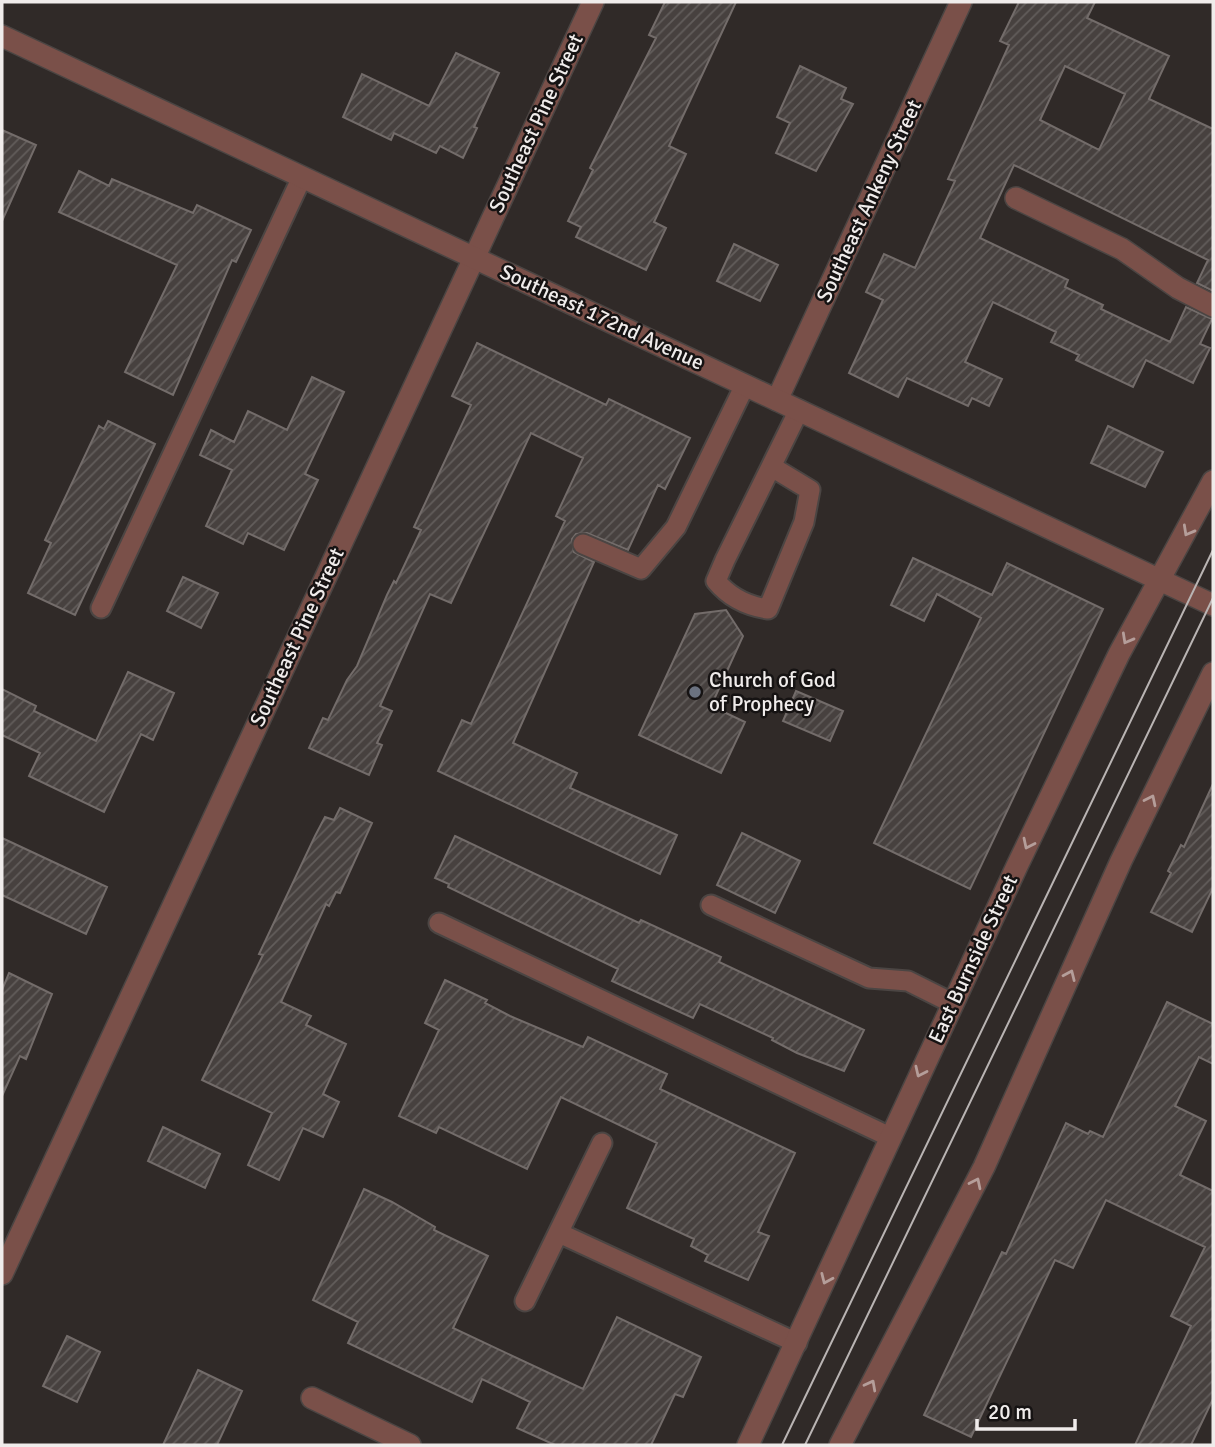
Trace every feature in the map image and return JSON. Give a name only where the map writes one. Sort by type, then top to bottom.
[{"type":"street","name":"Southeast Pine Street","points":[[2,1274],[593,2]]},
{"type":"street","name":"Southeast Ankeny Street","points":[[777,400],[961,2]]},
{"type":"street","name":"Southeast 172nd Avenue","points":[[2,36],[1207,602]]},
{"type":"street","points":[[1016,198],[1122,249],[1178,288],[1213,306]]},
{"type":"street","name":"East Burnside Street","points":[[748,1445],[952,1003],[1119,654],[1213,481]]},
{"type":"street","points":[[840,1445],[984,1167],[1121,861],[1213,673]]},
{"type":"street","points":[[312,1398],[410,1445]]},
{"type":"lane","points":[[101,608],[302,177]]},
{"type":"lane","points":[[583,544],[641,569],[676,527],[745,385]]},
{"type":"lane","points":[[772,467],[810,489],[804,522],[768,609],[752,607],[726,594],[716,581],[799,410]]},
{"type":"lane","points":[[711,905],[869,978],[908,981],[952,1003]]},
{"type":"lane","points":[[439,923],[890,1137]]},
{"type":"lane","points":[[525,1301],[602,1143]]},
{"type":"lane","points":[[559,1233],[797,1343]]},
{"type":"building","points":[[665,2],[736,2],[669,146],[686,154],[654,222],[666,228],[646,270],[576,237],[581,227],[568,221],[593,170],[590,168],[656,38],[649,35]]},
{"type":"building","points":[[1019,2],[1095,2],[1087,18],[1169,56],[1149,99],[1213,129],[1213,291],[1197,283],[1208,260],[1014,165],[980,238],[1068,280],[1065,287],[1103,305],[1101,309],[1170,342],[1186,307],[1212,319],[1200,344],[1210,348],[1193,383],[1146,360],[1133,387],[1076,360],[1079,355],[1051,342],[1056,332],[993,302],[965,362],[1002,379],[989,406],[972,398],[968,406],[907,378],[898,397],[849,373],[883,300],[866,292],[884,254],[915,268],[955,181],[948,179],[1009,45],[1000,41]],"holes":[[[1065,66],[1125,94],[1099,150],[1040,120]]]},
{"type":"building","points":[[456,53],[499,73],[463,158],[440,146],[436,153],[394,133],[391,140],[343,117],[362,74],[429,106]]},
{"type":"building","points":[[800,66],[846,88],[841,99],[853,104],[816,171],[776,153],[790,123],[777,117]]},
{"type":"building","points":[[2,130],[36,145],[2,221]]},
{"type":"building","points":[[79,171],[109,186],[112,179],[193,213],[197,205],[251,230],[236,262],[232,260],[173,395],[125,372],[177,265],[59,212]]},
{"type":"building","points":[[734,244],[778,265],[760,301],[717,281]]},
{"type":"building","points":[[477,343],[606,405],[609,399],[690,438],[665,489],[658,485],[628,550],[587,533],[576,534],[572,539],[574,552],[594,562],[513,743],[577,773],[570,788],[677,835],[660,874],[438,771],[462,720],[471,724],[565,521],[556,516],[583,458],[531,433],[451,603],[430,594],[380,706],[392,711],[377,743],[382,745],[369,775],[309,748],[323,718],[328,720],[347,680],[357,666],[387,595],[394,581],[396,583],[421,530],[414,527],[471,405],[452,396]]},
{"type":"building","points":[[312,377],[344,392],[305,474],[318,480],[284,550],[248,533],[243,544],[206,526],[232,470],[200,455],[211,430],[234,442],[248,411],[287,430]]},
{"type":"building","points":[[108,421],[155,444],[75,615],[28,593],[51,543],[45,540],[99,426],[104,429]]},
{"type":"building","points":[[1108,426],[1163,452],[1145,487],[1091,463]]},
{"type":"building","points":[[913,558],[992,595],[1007,563],[1103,609],[970,889],[874,843],[981,618],[937,594],[924,621],[891,605]]},
{"type":"building","points":[[183,577],[218,593],[201,628],[167,611]]},
{"type":"building","points":[[726,610],[743,636],[711,706],[745,722],[721,773],[639,735],[695,614]]},
{"type":"building","points":[[128,672],[174,693],[153,740],[141,734],[104,812],[29,776],[40,753],[2,735],[2,689],[36,706],[34,711],[96,741]]},
{"type":"building","points":[[796,691],[843,711],[830,741],[783,721]]},
{"type":"building","points":[[1213,784],[1213,888],[1192,932],[1151,912],[1171,873],[1168,871],[1181,845],[1184,847]]},
{"type":"building","points":[[340,808],[372,823],[340,893],[336,892],[329,906],[326,904],[281,1002],[311,1016],[306,1025],[346,1044],[323,1094],[339,1102],[323,1137],[303,1128],[279,1180],[248,1165],[272,1113],[202,1080],[263,955],[259,954],[315,836],[325,817],[334,820]]},
{"type":"building","points":[[742,833],[800,861],[775,913],[717,885]]},
{"type":"building","points":[[455,836],[639,923],[641,920],[721,957],[719,962],[864,1030],[844,1071],[797,1053],[772,1040],[773,1038],[700,1004],[693,1018],[612,981],[618,969],[448,887],[449,884],[435,878]]},
{"type":"building","points":[[2,838],[107,887],[86,934],[2,895]]},
{"type":"building","points":[[9,973],[52,994],[26,1059],[20,1056],[2,1096],[2,990]]},
{"type":"building","points":[[445,980],[487,1000],[485,1003],[510,1016],[583,1047],[588,1037],[667,1074],[660,1089],[795,1153],[758,1232],[769,1236],[748,1280],[705,1261],[708,1255],[691,1246],[694,1239],[627,1208],[657,1143],[561,1097],[527,1169],[439,1127],[436,1133],[399,1116],[439,1030],[425,1023]]},
{"type":"building","points":[[1167,1002],[1213,1024],[1213,1064],[1199,1057],[1175,1106],[1206,1121],[1180,1175],[1213,1191],[1213,1399],[1191,1445],[1135,1445],[1191,1326],[1171,1316],[1205,1247],[1106,1200],[1073,1268],[1055,1260],[971,1437],[924,1415],[1002,1252],[1006,1254],[1066,1123],[1088,1134],[1090,1131],[1103,1137]]},
{"type":"building","points":[[163,1127],[220,1154],[205,1188],[148,1161]]},
{"type":"building","points":[[364,1189],[435,1227],[434,1230],[488,1256],[453,1328],[583,1389],[617,1317],[701,1357],[683,1397],[675,1394],[651,1445],[555,1445],[517,1428],[530,1402],[482,1379],[472,1402],[348,1343],[358,1322],[313,1300]]},
{"type":"building","points":[[67,1336],[100,1352],[77,1402],[43,1386]]},
{"type":"building","points":[[198,1370],[242,1391],[217,1445],[163,1445]]},
{"type":"tram line","points":[[782,1445],[1213,550]]},
{"type":"tram line","points":[[805,1445],[1213,598]]},
{"type":"place","name":"Church of God of Prophecy","points":[[695,692]]}]
